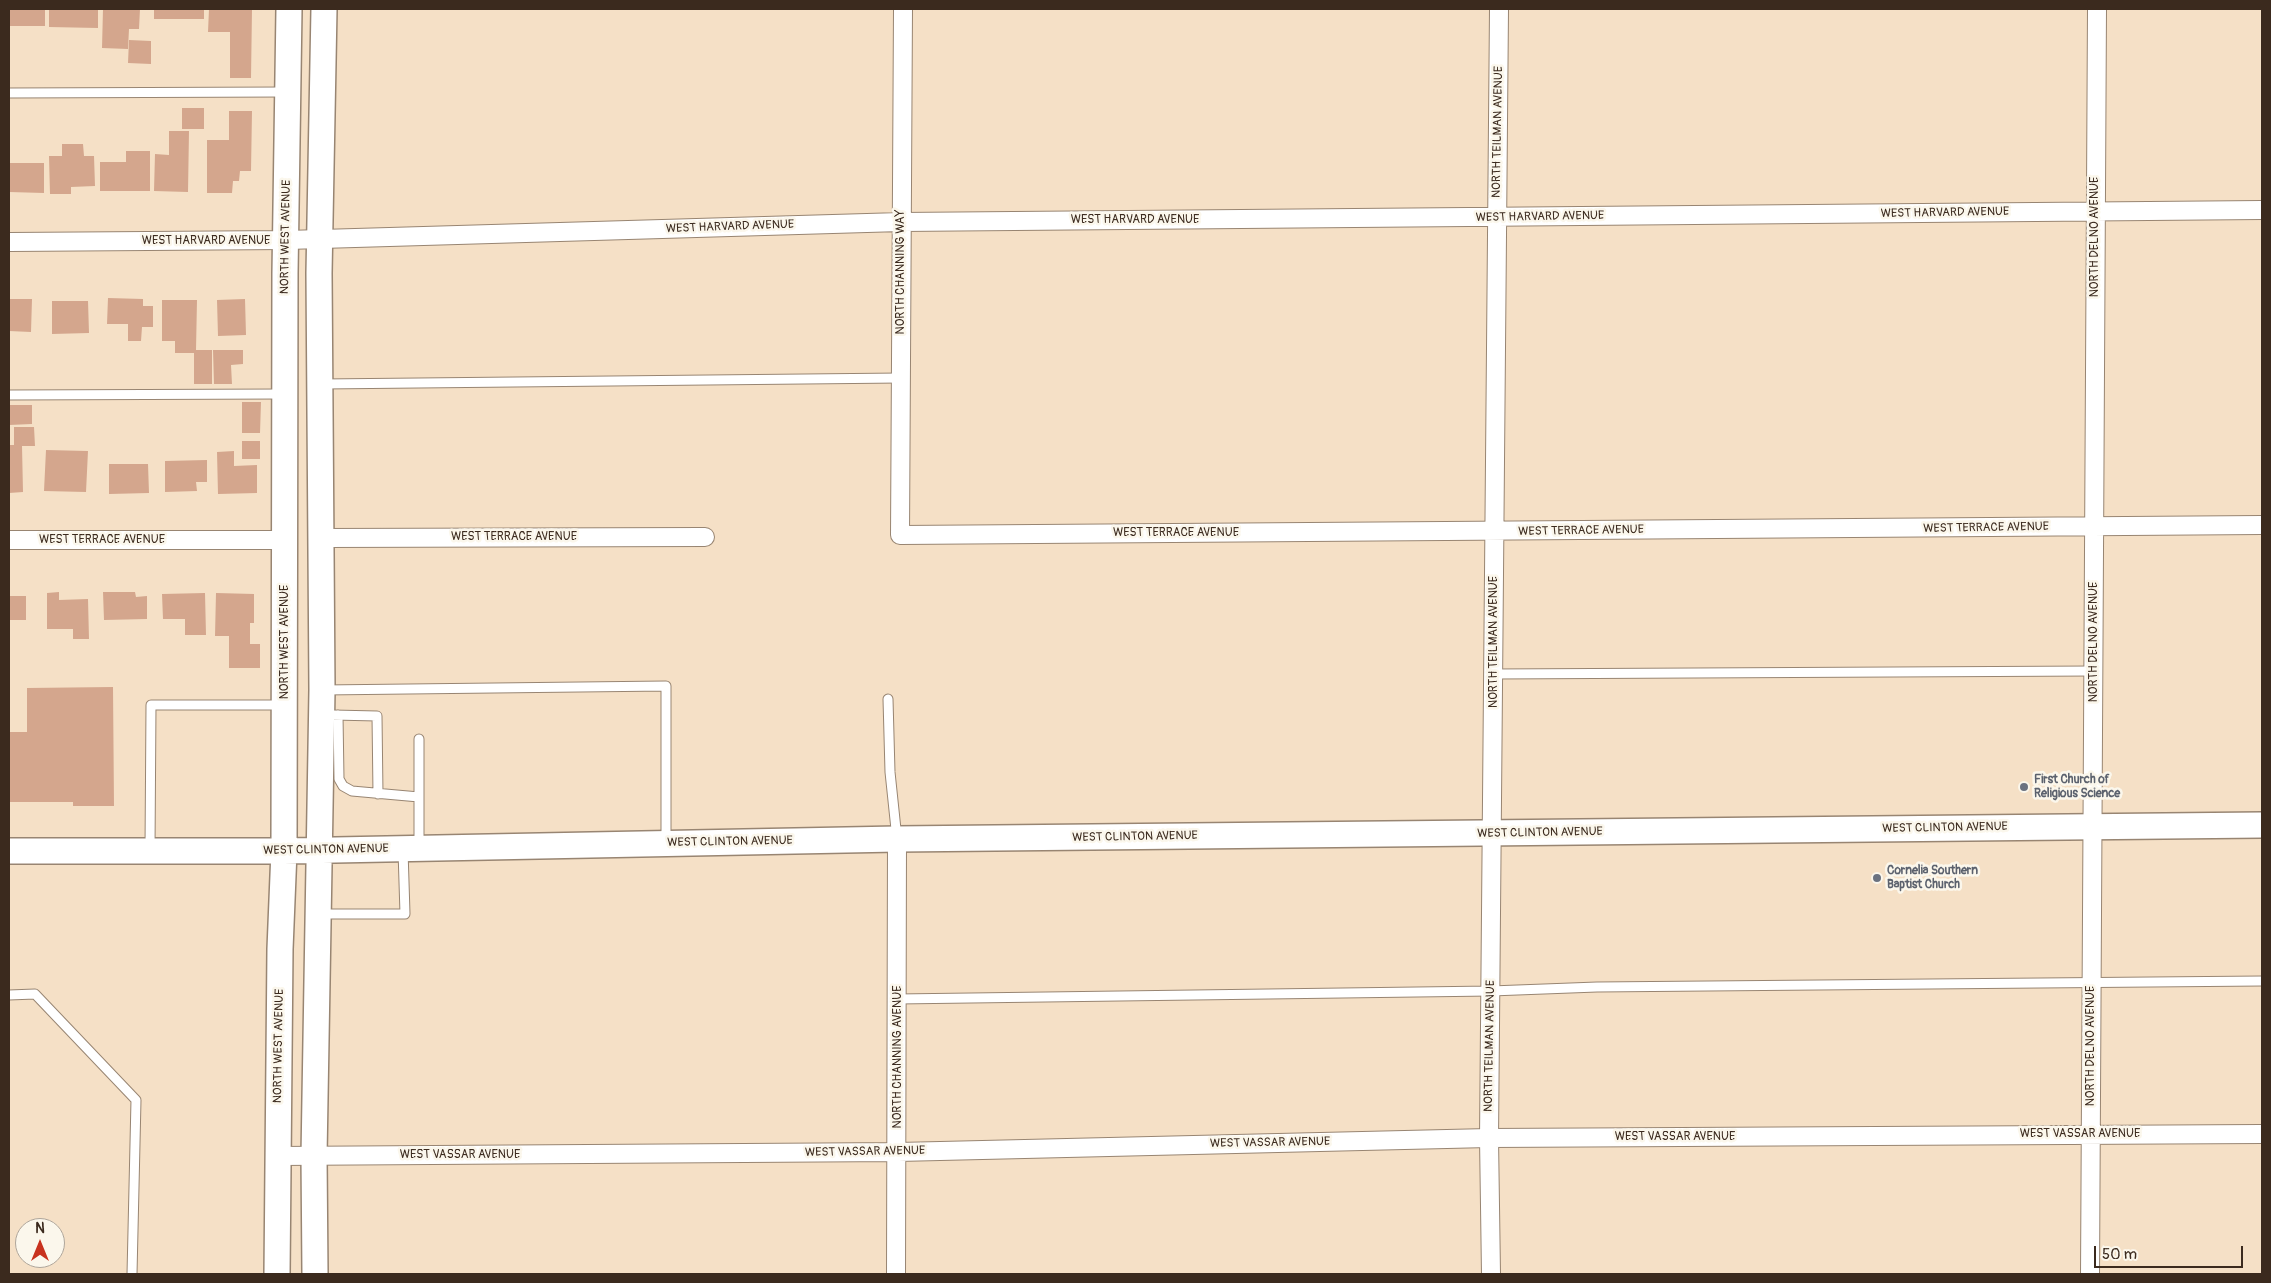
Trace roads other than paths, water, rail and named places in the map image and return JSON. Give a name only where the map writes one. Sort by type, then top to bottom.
[{"type":"main road","name":"NORTH WEST AVENUE","points":[[277,1274],[280,949],[284,851],[285,394],[289,9]]},
{"type":"main road","points":[[314,1274],[314,1156],[320,851],[330,715],[322,690],[323,538],[320,238],[324,9]]},
{"type":"main road","name":"WEST CLINTON AVENUE","points":[[9,851],[320,851],[897,839],[2262,825]]},
{"type":"street","name":"NORTH CHANNING WAY","points":[[900,535],[903,9]]},
{"type":"street","name":"NORTH TEILMAN AVENUE","points":[[1491,1274],[1489,1138],[1500,9]]},
{"type":"street","name":"NORTH DELNO AVENUE","points":[[2090,1274],[2094,826],[2093,527],[2096,9]]},
{"type":"street","name":"WEST HARVARD AVENUE","points":[[9,242],[287,240],[901,222],[2262,210]]},
{"type":"street","name":"WEST TERRACE AVENUE","points":[[900,535],[2262,526]]},
{"type":"street","name":"WEST TERRACE AVENUE","points":[[323,538],[705,537]]},
{"type":"street","name":"WEST TERRACE AVENUE","points":[[9,540],[285,540]]},
{"type":"street","name":"NORTH CHANNING AVENUE","points":[[896,1274],[898,1152],[897,839]]},
{"type":"street","name":"WEST VASSAR AVENUE","points":[[278,1156],[898,1152],[1489,1138],[2262,1134]]},
{"type":"lane","points":[[9,93],[288,92]]},
{"type":"lane","points":[[322,384],[901,378]]},
{"type":"lane","points":[[9,395],[285,394]]},
{"type":"lane","points":[[1494,674],[2094,671]]},
{"type":"lane","points":[[322,690],[666,686],[666,843]]},
{"type":"lane","points":[[888,699],[890,772],[897,839]]},
{"type":"lane","points":[[150,851],[151,705],[284,705]]},
{"type":"lane","points":[[378,794],[377,716],[330,715],[339,780],[343,786],[352,791],[378,794],[419,797]]},
{"type":"lane","points":[[319,914],[405,914],[411,849],[419,797],[419,739]]},
{"type":"lane","points":[[897,998],[1491,991],[1597,987],[2262,981]]},
{"type":"lane","points":[[9,995],[34,994],[136,1100],[132,1274]]},
{"type":"place","name":"First Church of Religious Science","points":[[2024,787]]},
{"type":"place","name":"Cornelia Southern Baptist Church","points":[[1877,878]]}]
